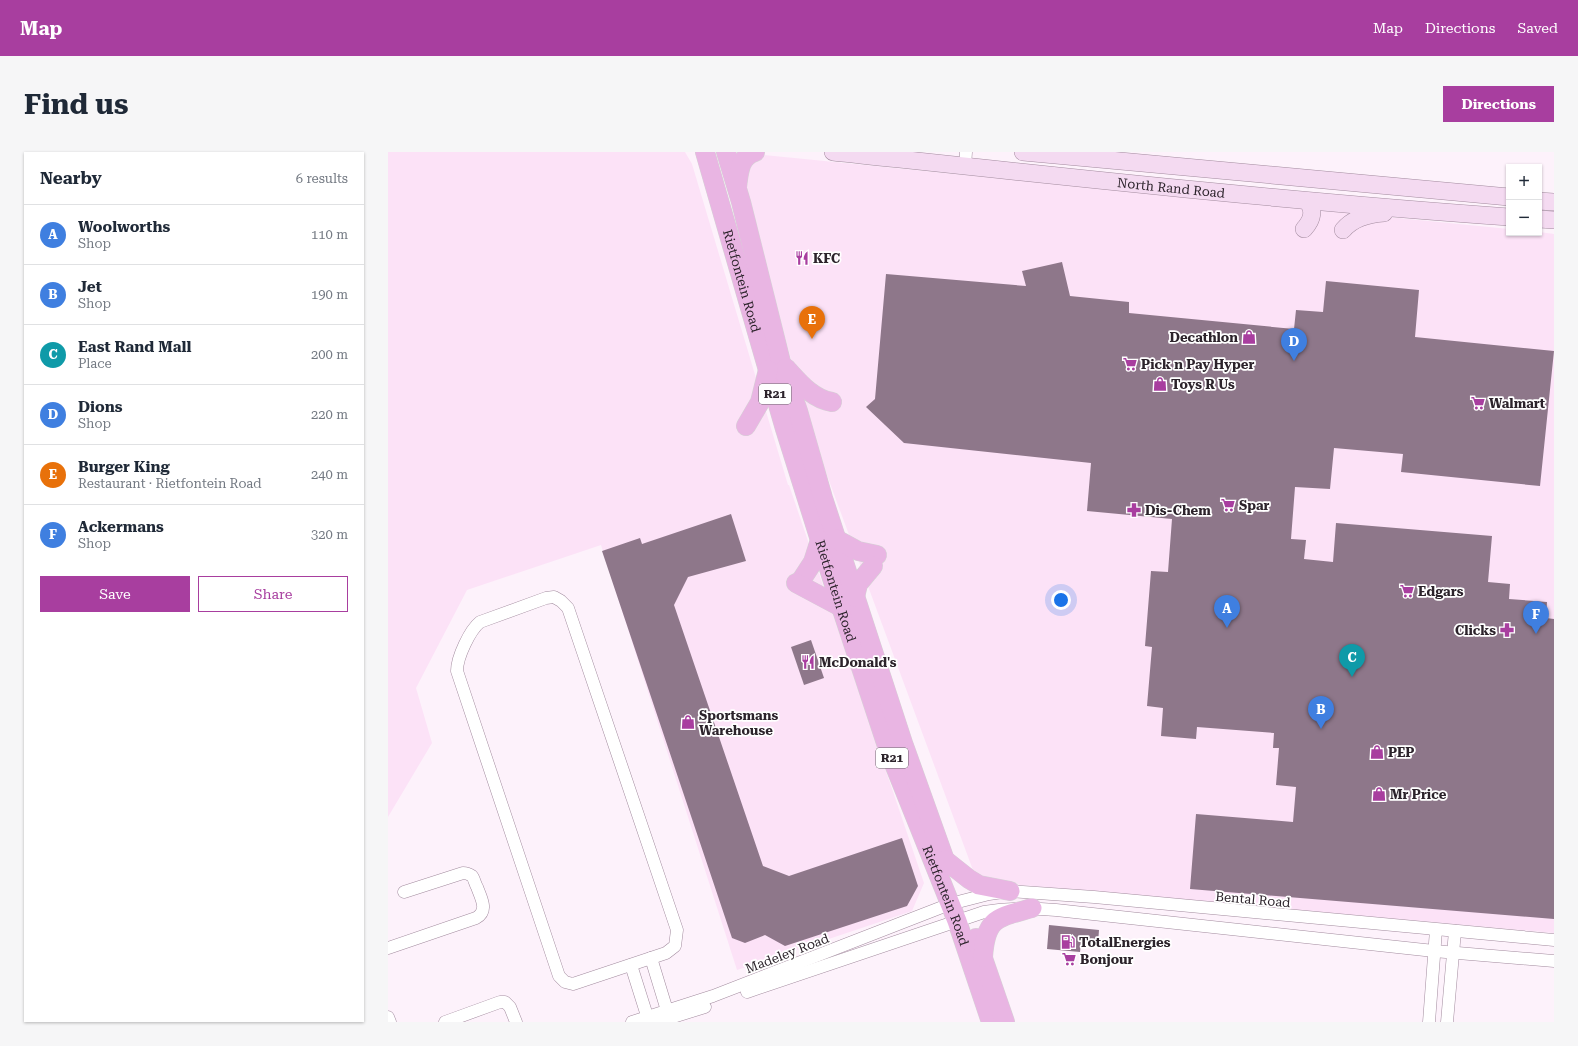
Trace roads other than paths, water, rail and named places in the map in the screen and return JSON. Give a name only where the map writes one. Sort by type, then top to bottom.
[{"type":"main road","name":"Rietfontein Road","points":[[705,152],[774,366]]},
{"type":"main road","name":"Rietfontein Road","points":[[726,152],[736,188],[774,366],[806,500],[828,539],[848,602],[888,749],[963,919],[983,957],[1005,1022]]},
{"type":"main road","points":[[736,188],[741,165],[744,159],[748,155],[755,152]]},
{"type":"main road","name":"North Rand Road","points":[[833,152],[966,159],[1307,201],[1506,217]]},
{"type":"main road","name":"North Rand Road","points":[[1023,152],[1506,197]]},
{"type":"main road","points":[[1542,200],[1554,202]]},
{"type":"main road","points":[[1304,229],[1311,220],[1312,216],[1311,206],[1307,201]]},
{"type":"main road","points":[[1343,230],[1349,223],[1361,217],[1376,214],[1434,212]]},
{"type":"main road","points":[[1542,219],[1554,220]]},
{"type":"main road","points":[[746,426],[760,402],[774,366],[819,398],[832,402]]},
{"type":"main road","points":[[828,539],[858,551],[875,560],[858,584],[848,602],[798,583],[828,539]]},
{"type":"main road","name":"Rietfontein Road","points":[[848,602],[903,744],[945,860],[956,902]]},
{"type":"main road","points":[[945,860],[969,880],[979,885],[1010,891]]},
{"type":"main road","points":[[983,957],[985,936],[995,920],[1032,908]]},
{"type":"main road","name":"Rietfontein Road","points":[[963,919],[990,1022]]},
{"type":"street","points":[[546,598],[558,598],[568,608],[678,930],[677,941],[672,950],[651,958],[577,983],[565,982],[559,976],[458,676],[458,660],[471,633],[477,624],[486,619],[546,598]]},
{"type":"street","points":[[388,948],[476,918],[481,915],[483,910],[483,905],[472,876],[468,874],[463,873],[404,892]]},
{"type":"street","name":"Bental Road","points":[[956,902],[989,894],[1010,891],[1094,897],[1554,940]]},
{"type":"street","name":"Madeley Road","points":[[668,1014],[956,902]]},
{"type":"street","points":[[963,919],[984,912],[1003,909],[1032,908],[1453,953],[1554,961]]},
{"type":"street","name":"Madeley Road","points":[[632,1022],[651,1020],[963,919]]},
{"type":"street","points":[[1429,1022],[1436,930]]},
{"type":"street","points":[[1447,1022],[1455,931]]},
{"type":"street","points":[[651,958],[668,1014]]},
{"type":"street","points":[[631,965],[651,1020]]},
{"type":"street","points":[[445,1022],[500,1002],[506,1002],[510,1007],[516,1022]]},
{"type":"street","points":[[388,1017],[390,1022]]},
{"type":"place","name":"KFC","points":[[802,258]]},
{"type":"place","name":"Decathlon","points":[[1249,337]]},
{"type":"place","name":"Burger King","points":[[812,339]]},
{"type":"place","name":"Dions","points":[[1294,361]]},
{"type":"place","name":"Pick n Pay Hyper","points":[[1130,364]]},
{"type":"place","name":"Toys R Us","points":[[1160,384]]},
{"type":"place","name":"Walmart","points":[[1478,403]]},
{"type":"place","name":"Spar","points":[[1228,505]]},
{"type":"place","name":"Dis-Chem","points":[[1134,510]]},
{"type":"place","name":"Edgars","points":[[1407,591]]},
{"type":"place","name":"Woolworths","points":[[1227,628]]},
{"type":"place","name":"Clicks","points":[[1507,630]]},
{"type":"place","name":"Ackermans","points":[[1536,634]]},
{"type":"place","name":"McDonald's","points":[[808,662]]},
{"type":"place","name":"East Rand Mall","points":[[1352,677]]},
{"type":"place","name":"Sportsmans Warehouse","points":[[688,722]]},
{"type":"place","name":"Jet","points":[[1321,729]]},
{"type":"place","name":"PEP","points":[[1377,752]]},
{"type":"place","name":"Mr Price","points":[[1379,794]]},
{"type":"place","name":"TotalEnergies","points":[[1068,942]]},
{"type":"place","name":"Bonjour","points":[[1069,959]]}]
